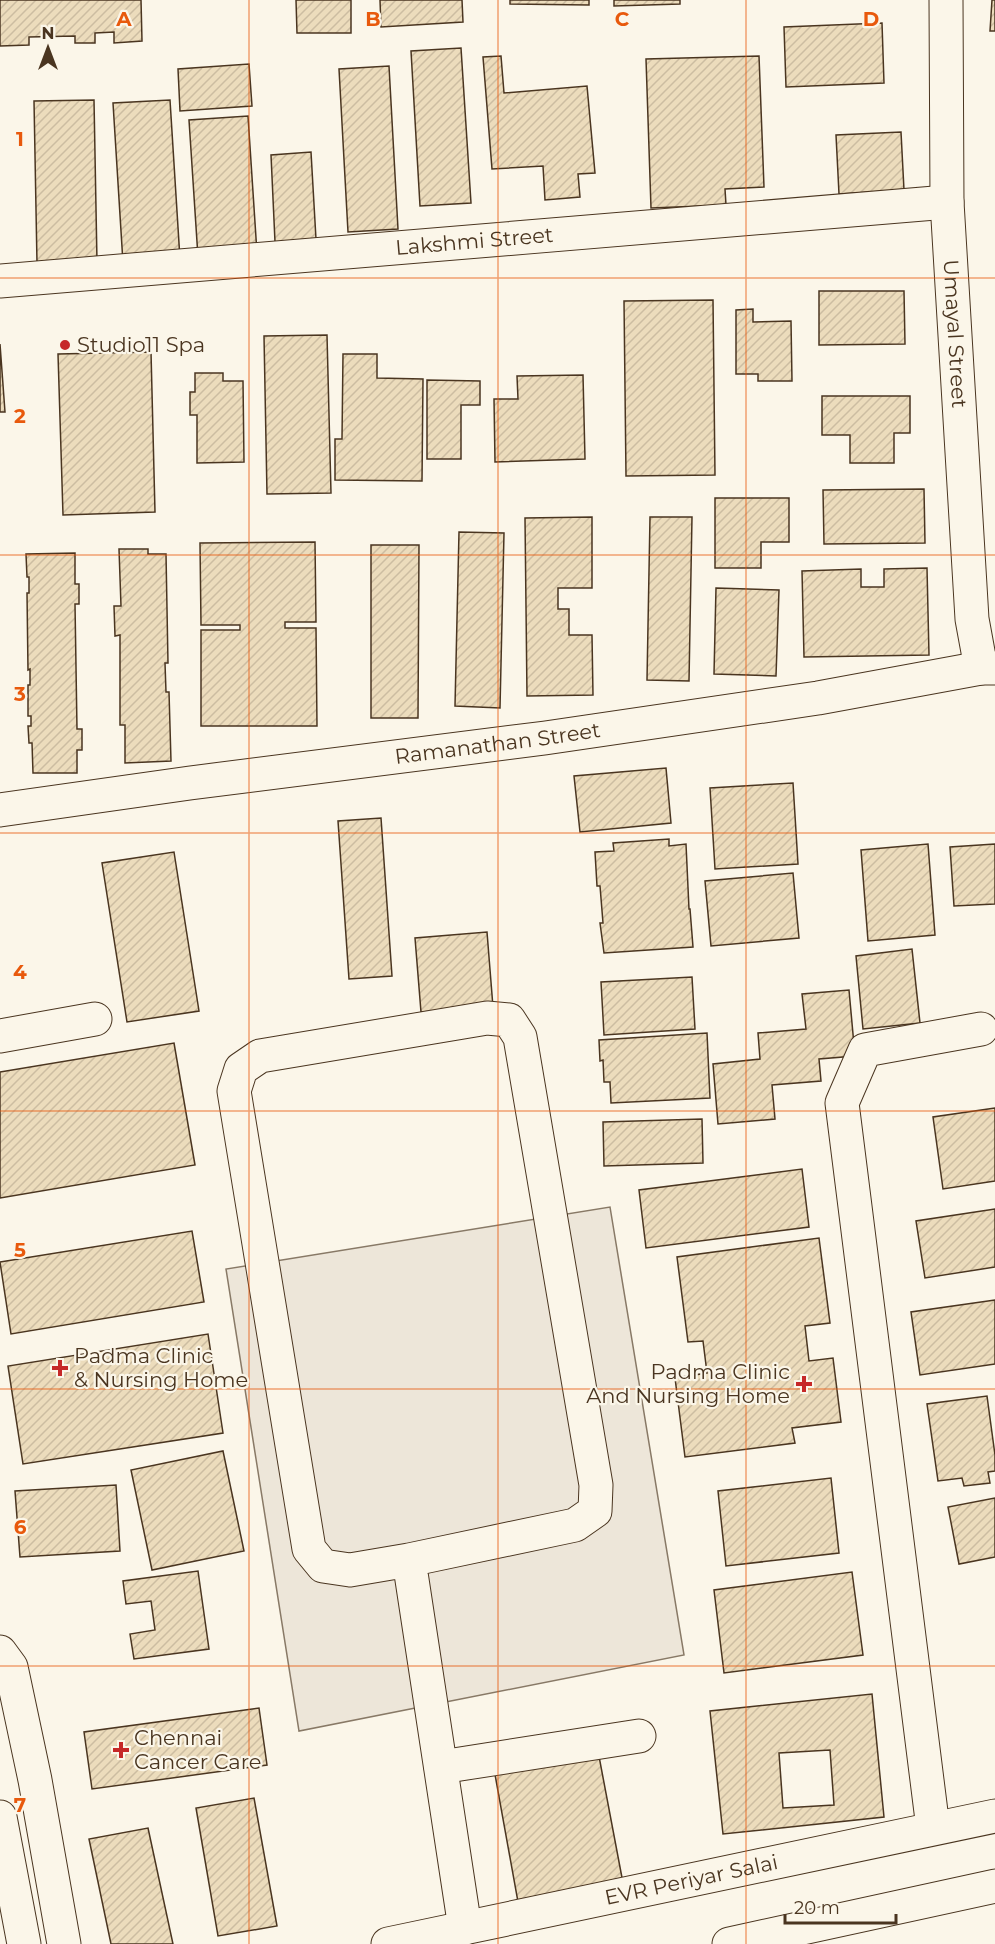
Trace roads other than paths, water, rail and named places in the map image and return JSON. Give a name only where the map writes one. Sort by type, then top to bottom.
[{"type":"street","name":"Umayal Street","points":[[946,0],[947,202],[972,619],[988,668]]},
{"type":"street","name":"Lakshmi Street","points":[[0,281],[947,202]]},
{"type":"street","name":"Ramanathan Street","points":[[0,810],[190,783],[545,738],[818,698],[988,668]]},
{"type":"street","points":[[488,1018],[509,1020],[520,1037],[596,1485],[595,1510],[575,1525],[409,1560],[350,1570],[323,1566],[309,1550],[234,1091],[241,1069],[260,1056],[488,1018]]},
{"type":"street","points":[[0,1035],[95,1019]]},
{"type":"street","points":[[933,1828],[843,1103],[865,1050],[981,1029]]},
{"type":"street","points":[[409,1560],[465,1928]]},
{"type":"street","points":[[0,1653],[11,1667],[36,1780],[64,1944]]},
{"type":"street","points":[[441,1767],[639,1736]]},
{"type":"street","name":"EVR Periyar Salai","points":[[388,1944],[995,1816]]},
{"type":"street","points":[[0,1817],[24,1944]]},
{"type":"street","points":[[729,1944],[995,1886]]},
{"type":"place","name":"Studio11 Spa","points":[[65,345]]},
{"type":"place","name":"Padma Clinic & Nursing Home","points":[[60,1368]]},
{"type":"place","name":"Padma Clinic And Nursing Home","points":[[804,1384]]},
{"type":"place","name":"Chennai Cancer Care","points":[[121,1750]]}]
